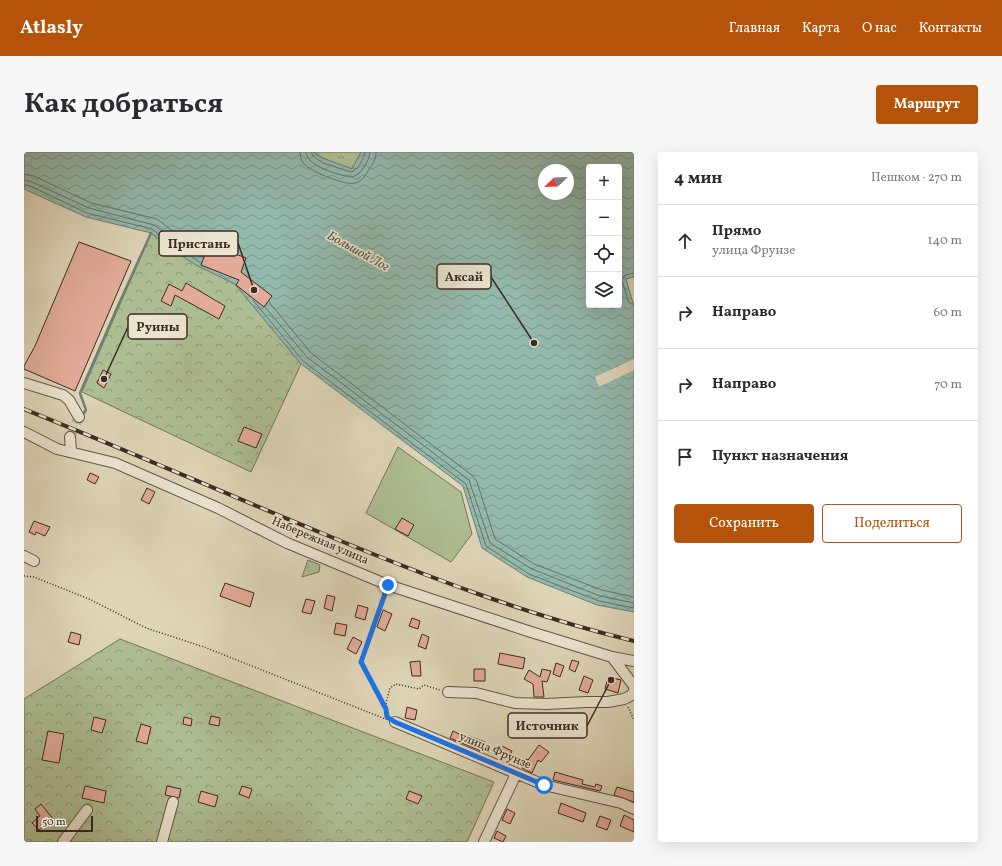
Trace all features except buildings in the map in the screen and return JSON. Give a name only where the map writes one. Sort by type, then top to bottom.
[{"type":"street","points":[[24,383],[63,395],[69,400],[79,418]]},
{"type":"street","name":"Набережная улица","points":[[24,432],[57,449],[115,464],[218,508],[287,543],[388,585],[531,632],[612,657],[634,661]]},
{"type":"street","points":[[70,437],[71,452]]},
{"type":"street","points":[[24,556],[34,561]]},
{"type":"street","points":[[612,657],[634,686]]},
{"type":"street","points":[[448,692],[476,693],[515,703],[523,703],[608,702],[624,699],[632,695],[634,690]]},
{"type":"street","name":"улица Фрунзе","points":[[395,722],[544,785],[621,803],[634,809]]},
{"type":"street","points":[[484,842],[516,774]]},
{"type":"street","points":[[162,842],[172,802]]},
{"type":"street","points":[[63,842],[87,810]]},
{"type":"path","points":[[24,576],[34,577],[89,599],[146,628],[204,647],[395,722]]},
{"type":"path","points":[[386,709],[361,662],[388,585]]},
{"type":"path","points":[[395,722],[387,717],[386,703],[390,688],[396,684],[419,689],[424,685],[448,692]]},
{"type":"path","points":[[624,699],[634,720]]},
{"type":"green space","points":[[313,152],[361,152],[352,169],[325,159]]},
{"type":"green space","points":[[151,233],[169,248],[198,266],[235,284],[301,364],[251,472],[82,392]]},
{"type":"green space","points":[[398,447],[461,492],[472,534],[451,562],[366,513]]},
{"type":"green space","points":[[308,560],[320,565],[319,572],[302,577]]},
{"type":"green space","points":[[120,639],[494,782],[467,842],[24,842],[24,699]]},
{"type":"water","name":"Большой Лог","points":[[24,152],[313,152],[325,159],[352,169],[361,152],[634,152],[634,277],[626,279],[634,306],[634,612],[597,605],[527,577],[482,548],[463,486],[301,364],[235,284],[198,266],[169,248],[151,233],[86,217],[24,189]]},
{"type":"pier","points":[[634,359],[634,370],[599,387],[595,377]]},
{"type":"waterway","points":[[82,416],[86,410],[80,393],[151,233]]},
{"type":"tunnel","points":[[70,437],[79,417]]},
{"type":"railway","points":[[24,409],[400,565],[516,607],[594,631],[634,641]]},
{"type":"place","name":"Пристань","points":[[254,290]]},
{"type":"place","name":"Аксай","points":[[534,343]]},
{"type":"place","name":"Руины","points":[[104,379]]},
{"type":"place","name":"Источник","points":[[611,680]]},
{"type":"route","points":[[388,585],[361,662],[386,709],[387,717],[458,750],[544,785]]}]
